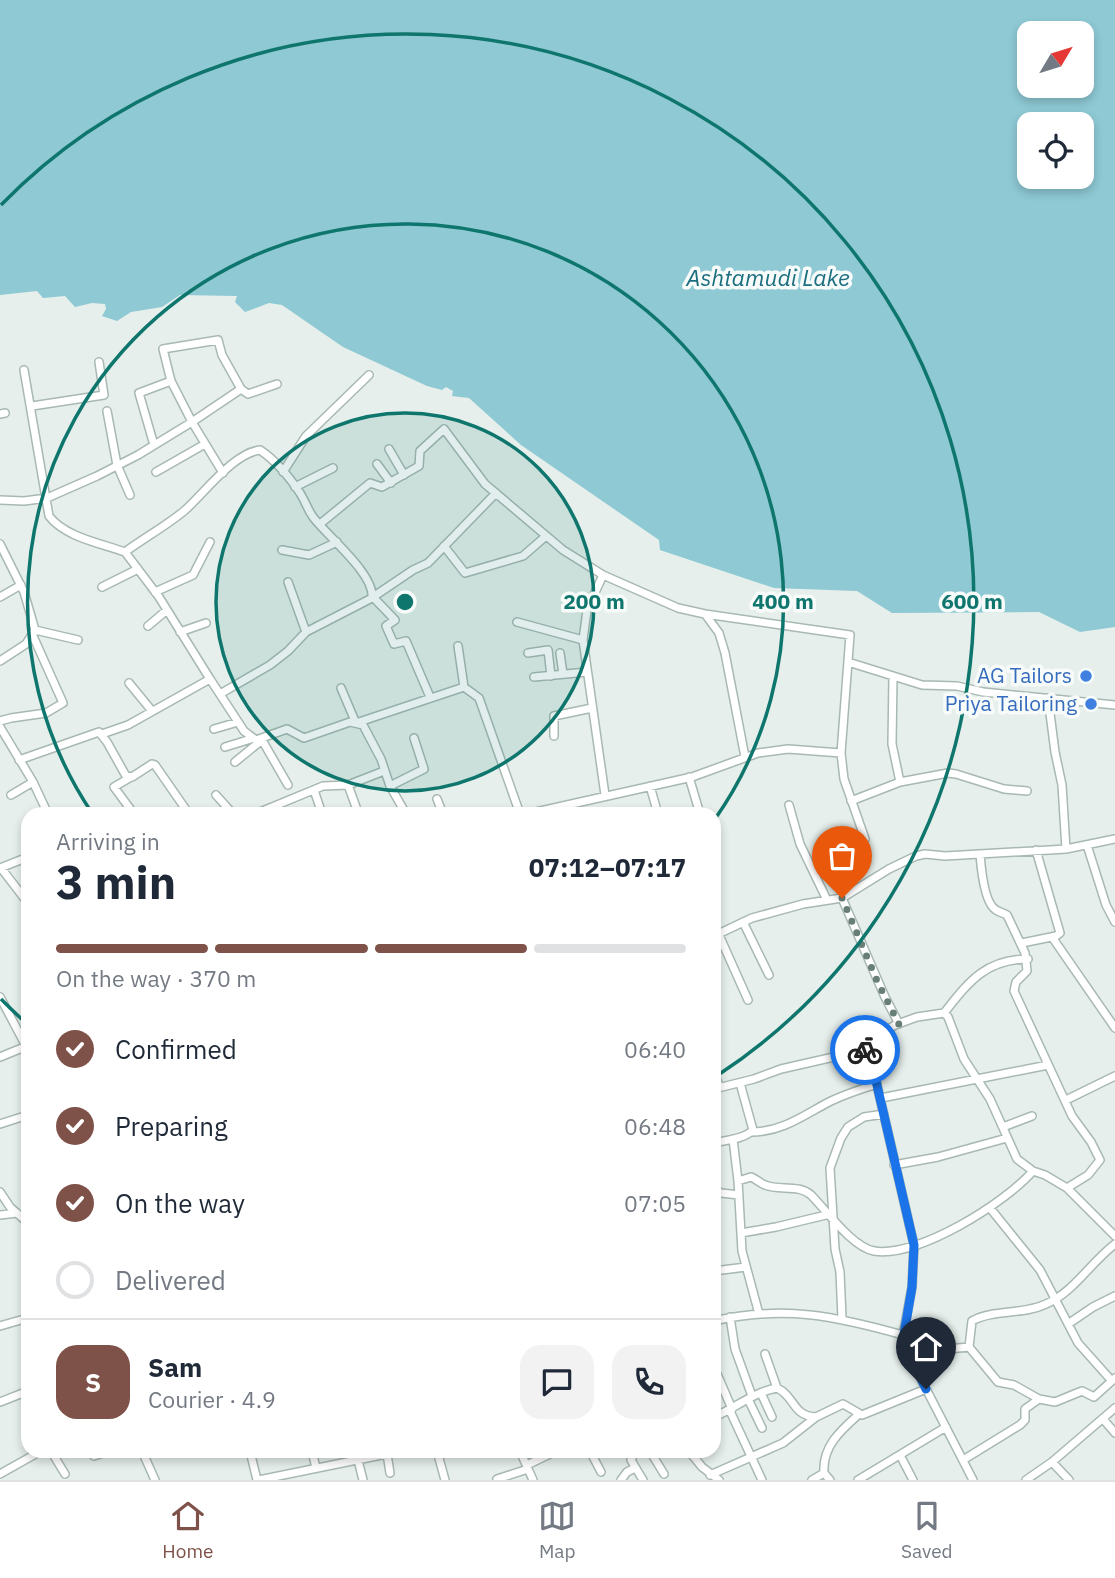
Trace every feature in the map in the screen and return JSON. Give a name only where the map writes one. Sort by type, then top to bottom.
[{"type":"street","points":[[223,472],[192,422],[171,381],[163,349],[218,340],[222,355],[241,388],[248,394],[277,384]]},
{"type":"street","points":[[32,406],[104,395],[99,362]]},
{"type":"street","points":[[24,370],[48,516],[55,524],[71,533],[125,552],[155,592],[251,738]]},
{"type":"street","points":[[283,472],[311,430],[369,375]]},
{"type":"street","points":[[154,445],[139,393],[171,381]]},
{"type":"street","points":[[0,499],[24,501],[47,498],[154,445],[241,388]]},
{"type":"street","points":[[107,411],[117,465],[130,495]]},
{"type":"street","points":[[320,524],[370,483],[382,487],[419,466],[420,451],[444,429],[485,484],[563,550],[603,575],[678,608],[850,635],[841,753],[844,779],[865,839]]},
{"type":"street","points":[[156,472],[205,443]]},
{"type":"street","points":[[389,449],[404,475]]},
{"type":"street","points":[[125,552],[181,513],[223,472],[250,453],[260,450],[295,487],[320,524],[358,567],[373,597],[395,620],[386,626],[394,644],[406,641],[430,698]]},
{"type":"street","points":[[377,464],[391,483]]},
{"type":"street","points":[[295,487],[332,468]]},
{"type":"street","points":[[220,694],[270,665],[306,632],[373,597],[428,562],[496,493]]},
{"type":"street","points":[[444,546],[465,573],[523,556],[547,536]]},
{"type":"street","points":[[155,592],[193,576],[210,542]]},
{"type":"street","points":[[282,550],[309,555],[337,542]]},
{"type":"street","points":[[0,544],[32,612],[34,633],[63,703],[46,713],[0,721]]},
{"type":"street","points":[[102,587],[138,569]]},
{"type":"street","points":[[603,575],[587,610],[583,640],[605,795]]},
{"type":"street","points":[[288,582],[306,632]]},
{"type":"street","points":[[0,597],[21,585]]},
{"type":"street","points":[[148,626],[167,610]]},
{"type":"street","points":[[705,614],[719,633],[725,653],[745,757]]},
{"type":"street","points":[[517,622],[583,640]]},
{"type":"street","points":[[180,632],[206,623]]},
{"type":"street","points":[[34,633],[78,640]]},
{"type":"street","points":[[0,661],[26,644],[34,633]]},
{"type":"street","points":[[458,646],[464,687]]},
{"type":"street","points":[[528,653],[548,650],[551,676]]},
{"type":"street","points":[[560,653],[563,674]]},
{"type":"street","points":[[848,662],[922,685],[957,685],[983,692],[1115,705]]},
{"type":"street","points":[[534,677],[587,672]]},
{"type":"street","points":[[893,677],[892,744],[900,782]]},
{"type":"street","points":[[19,760],[95,732],[102,734],[128,725],[210,679]]},
{"type":"street","points":[[129,683],[152,711]]},
{"type":"street","points":[[235,762],[262,740],[287,729],[304,738],[464,687],[479,698],[518,807]]},
{"type":"street","points":[[341,688],[357,722],[367,729],[390,786],[402,807]]},
{"type":"street","points":[[1048,698],[1062,785],[1066,849]]},
{"type":"street","points":[[554,736],[554,716],[592,708]]},
{"type":"street","points":[[214,729],[238,722]]},
{"type":"street","points":[[0,727],[45,807]]},
{"type":"street","points":[[102,734],[123,773],[132,777]]},
{"type":"street","points":[[225,747],[251,738],[262,740],[288,785]]},
{"type":"street","points":[[390,786],[424,769],[414,738]]},
{"type":"street","points":[[555,807],[689,777],[745,757],[788,749],[841,753]]},
{"type":"street","points":[[129,807],[114,787],[152,764],[181,807]]},
{"type":"street","points":[[272,807],[323,786],[348,785],[384,771]]},
{"type":"street","points":[[851,801],[900,782],[956,774],[1004,789],[1027,791]]},
{"type":"street","points":[[689,777],[698,807]]},
{"type":"street","points":[[11,795],[33,782]]},
{"type":"street","points":[[348,785],[356,807]]},
{"type":"street","points":[[650,786],[656,807]]},
{"type":"street","points":[[314,790],[320,807]]},
{"type":"street","points":[[216,795],[227,807]]},
{"type":"street","points":[[438,799],[441,807]]},
{"type":"street","points":[[789,805],[800,844],[827,900]]},
{"type":"street","points":[[721,933],[743,922],[803,904],[842,898],[889,869],[925,853],[945,856],[1066,849],[1115,839]]},
{"type":"street","points":[[1087,845],[1106,905],[1115,922]]},
{"type":"street","points":[[1022,943],[1058,935],[1059,930],[1036,850]]},
{"type":"street","points":[[980,854],[982,874],[991,905],[996,911],[1007,915],[1028,959],[1027,971],[1016,982],[1014,990],[1072,1116],[1100,1160],[1088,1175],[1067,1188]]},
{"type":"street","points":[[21,859],[0,868],[21,894]]},
{"type":"street","points":[[842,898],[899,1024]]},
{"type":"street","points":[[743,922],[769,975]]},
{"type":"street","points":[[1052,937],[1115,1028]]},
{"type":"street","points":[[721,943],[748,1000]]},
{"type":"street","points":[[721,1087],[780,1069],[847,1054],[899,1024],[917,1017],[944,1013],[981,971],[1009,961],[1028,959]]},
{"type":"street","points":[[0,998],[21,1035]]},
{"type":"street","points":[[944,1013],[964,1059],[990,1099],[1017,1159],[1033,1171],[1067,1188],[1114,1232]]},
{"type":"street","points":[[863,1046],[873,1068],[881,1098],[894,1166],[914,1245],[912,1287],[903,1335],[907,1350],[926,1389],[974,1480]]},
{"type":"street","points":[[0,1057],[21,1048]]},
{"type":"street","points":[[881,1098],[976,1077],[1048,1065]]},
{"type":"street","points":[[1066,1100],[1115,1076]]},
{"type":"street","points":[[740,1083],[752,1132]]},
{"type":"street","points":[[721,1142],[752,1132],[766,1132],[798,1121],[845,1094],[877,1084]]},
{"type":"street","points":[[842,1318],[830,1168],[841,1138],[856,1120],[884,1114]]},
{"type":"street","points":[[1003,1128],[1032,1116]]},
{"type":"street","points":[[0,1124],[21,1117]]},
{"type":"street","points":[[894,1166],[1007,1138]]},
{"type":"street","points":[[733,1139],[739,1195],[740,1241],[759,1314]]},
{"type":"street","points":[[738,1181],[751,1177],[765,1185],[801,1189],[809,1194],[835,1223],[874,1251],[914,1245],[952,1231],[990,1208],[1021,1185],[1033,1171]]},
{"type":"street","points":[[721,1193],[739,1195]]},
{"type":"street","points":[[0,1194],[21,1217]]},
{"type":"street","points":[[990,1208],[1040,1270],[1056,1300],[1078,1343],[1113,1379],[1094,1397],[1084,1390],[1055,1402],[1039,1399],[1014,1385],[998,1382],[970,1347],[971,1323],[974,1320],[1037,1308],[1056,1300],[1115,1244]]},
{"type":"street","points":[[0,1215],[17,1213]]},
{"type":"street","points":[[741,1233],[818,1219],[826,1215]]},
{"type":"street","points":[[721,1270],[746,1266]]},
{"type":"street","points":[[1068,1324],[1115,1296]]},
{"type":"street","points":[[721,1319],[787,1312],[842,1318],[903,1335]]},
{"type":"street","points":[[730,1317],[750,1398],[762,1428]]},
{"type":"street","points":[[0,1326],[21,1320]]},
{"type":"street","points":[[907,1350],[916,1352],[970,1347]]},
{"type":"street","points":[[765,1354],[777,1388],[784,1392],[800,1413],[816,1417]]},
{"type":"street","points":[[721,1384],[762,1480]]},
{"type":"street","points":[[721,1414],[750,1398],[777,1388]]},
{"type":"street","points":[[830,1480],[824,1474],[824,1461],[832,1440],[858,1415],[926,1389]]},
{"type":"street","points":[[761,1393],[772,1417]]},
{"type":"street","points":[[0,1402],[21,1394]]},
{"type":"street","points":[[963,1460],[1020,1425],[1026,1418],[1025,1409],[1039,1399]]},
{"type":"street","points":[[710,1475],[783,1443],[816,1417],[843,1404],[848,1405],[858,1415]]},
{"type":"street","points":[[1026,1480],[1052,1462],[1115,1408]]},
{"type":"street","points":[[1103,1419],[1115,1433]]},
{"type":"street","points":[[859,1480],[946,1427]]},
{"type":"street","points":[[900,1455],[913,1480]]},
{"type":"street","points":[[0,1474],[29,1458]]},
{"type":"street","points":[[55,1458],[65,1474]]},
{"type":"street","points":[[145,1458],[155,1480]]},
{"type":"street","points":[[252,1458],[258,1480],[290,1476],[368,1458]]},
{"type":"street","points":[[314,1458],[316,1468]]},
{"type":"street","points":[[388,1458],[390,1473]]},
{"type":"street","points":[[439,1458],[445,1480]]},
{"type":"street","points":[[524,1458],[533,1480]]},
{"type":"street","points":[[497,1479],[543,1458]]},
{"type":"street","points":[[594,1458],[601,1472]]},
{"type":"street","points":[[632,1458],[643,1480]]},
{"type":"street","points":[[654,1458],[664,1474]]},
{"type":"street","points":[[695,1458],[710,1475],[719,1480]]},
{"type":"street","points":[[359,1460],[363,1480]]},
{"type":"street","points":[[1052,1462],[1069,1480]]},
{"type":"street","points":[[621,1480],[627,1472],[635,1468]]},
{"type":"street","points":[[812,1480],[824,1474]]},
{"type":"water","name":"Ashtamudi Lake","points":[[0,0],[1115,0],[1115,627],[1080,632],[1039,612],[892,613],[857,591],[774,588],[660,550],[659,540],[521,445],[469,398],[452,396],[453,391],[446,387],[442,390],[427,386],[343,347],[282,305],[269,303],[245,312],[235,302],[237,296],[180,295],[162,307],[131,312],[117,321],[102,316],[106,309],[105,304],[92,303],[75,307],[65,296],[43,298],[37,291],[0,295]]},
{"type":"way so far","points":[[842,898],[878,983],[899,1024],[880,1033],[863,1046],[865,1050]]},
{"type":"place","name":"AG Tailors","points":[[1086,676]]},
{"type":"place","name":"Priya Tailoring","points":[[1091,704]]},
{"type":"route","points":[[865,1050],[881,1098],[894,1166],[914,1245],[912,1287],[904,1330],[904,1346],[926,1389]]}]
